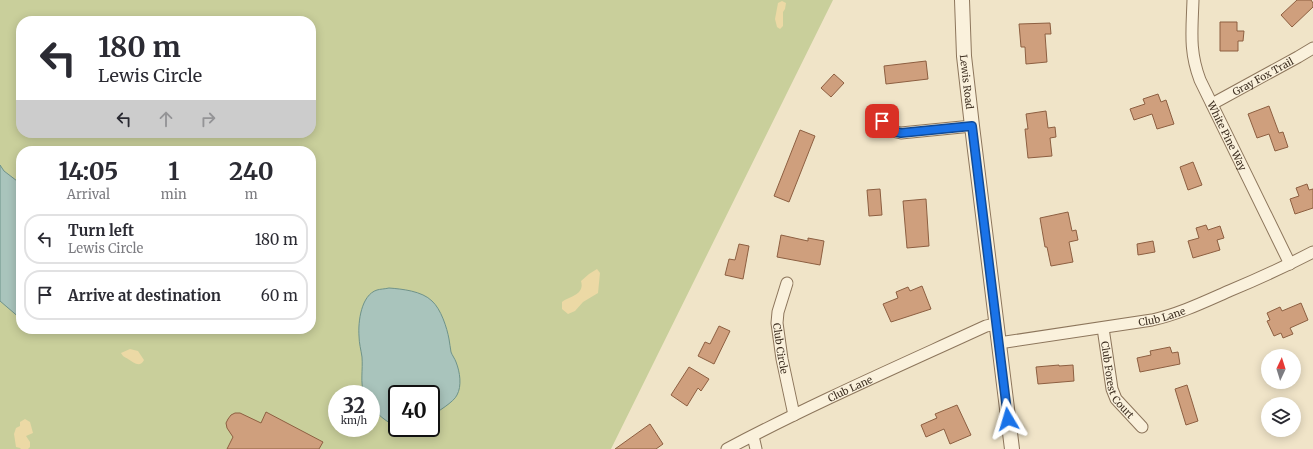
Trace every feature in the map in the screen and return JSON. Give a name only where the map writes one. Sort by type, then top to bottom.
[{"type":"street","name":"Lewis Road","points":[[962,0],[964,56],[1012,449]]},
{"type":"street","name":"White Pine Way","points":[[1193,0],[1191,44],[1193,58],[1200,80],[1290,264]]},
{"type":"street","name":"Gray Fox Trail","points":[[1212,104],[1313,48]]},
{"type":"street","points":[[882,121],[892,131],[901,133],[972,126]]},
{"type":"street","name":"Club Lane","points":[[999,343],[1103,328],[1170,316],[1198,306],[1313,252]]},
{"type":"street","name":"Club Circle","points":[[787,283],[778,312],[777,323],[782,359],[794,415]]},
{"type":"street","name":"Club Lane","points":[[727,449],[794,415],[986,326],[996,324]]},
{"type":"street","name":"Club Forest Court","points":[[1103,328],[1112,389],[1116,399],[1123,408],[1142,427]]},
{"type":"street","points":[[753,436],[756,449]]},
{"type":"green space","points":[[0,0],[833,0],[611,449],[0,449]]},
{"type":"sand","points":[[782,1],[786,3],[783,12],[783,26],[780,29],[777,27],[775,19],[778,3]]},
{"type":"sand","points":[[597,269],[600,273],[598,293],[583,302],[575,311],[568,314],[562,309],[562,302],[579,292],[582,286],[581,281]]},
{"type":"sand","points":[[130,349],[138,351],[144,360],[141,364],[135,363],[124,357],[121,353]]},
{"type":"sand","points":[[25,419],[30,422],[33,433],[26,436],[30,442],[30,447],[28,449],[21,449],[16,447],[14,434],[16,428],[20,426],[20,422]]},
{"type":"water","points":[[0,165],[4,171],[16,180],[16,315],[0,301]]},
{"type":"water","points":[[389,288],[406,290],[423,295],[435,304],[441,314],[448,335],[451,352],[456,361],[460,379],[460,387],[453,401],[440,410],[440,385],[388,385],[388,421],[380,416],[380,385],[363,385],[362,357],[359,339],[360,317],[367,297],[377,290]]},
{"type":"building","points":[[1297,0],[1311,0],[1313,7],[1292,27],[1281,15]]},
{"type":"building","points":[[1220,22],[1237,22],[1237,31],[1244,31],[1243,41],[1238,41],[1238,51],[1220,51]]},
{"type":"building","points":[[1050,23],[1051,34],[1045,34],[1047,62],[1026,64],[1025,47],[1021,47],[1019,24]]},
{"type":"building","points":[[926,61],[928,79],[886,84],[884,66]]},
{"type":"building","points":[[834,74],[844,83],[831,97],[821,88]]},
{"type":"building","points":[[1158,94],[1161,102],[1166,100],[1174,124],[1157,129],[1152,114],[1134,120],[1130,109],[1145,104],[1143,99]]},
{"type":"building","points":[[1269,106],[1279,133],[1283,132],[1288,147],[1275,151],[1269,134],[1257,138],[1248,114]]},
{"type":"building","points":[[1046,111],[1048,128],[1055,127],[1056,137],[1050,138],[1052,156],[1028,158],[1025,129],[1028,129],[1026,114]]},
{"type":"building","points":[[800,130],[815,136],[789,202],[774,196]]},
{"type":"building","points":[[1193,162],[1202,185],[1188,190],[1180,167]]},
{"type":"building","points":[[1307,184],[1309,190],[1313,189],[1313,208],[1295,214],[1290,199],[1299,196],[1296,188]]},
{"type":"building","points":[[880,189],[882,215],[869,216],[867,190]]},
{"type":"building","points":[[926,199],[929,246],[907,248],[903,201]]},
{"type":"building","points":[[1068,212],[1072,231],[1076,230],[1078,240],[1069,242],[1073,262],[1051,266],[1047,247],[1045,247],[1040,218]]},
{"type":"building","points":[[1206,225],[1208,230],[1220,226],[1224,238],[1217,240],[1220,250],[1193,258],[1188,241],[1199,238],[1196,228]]},
{"type":"building","points":[[781,235],[808,241],[808,238],[824,241],[820,265],[777,257]]},
{"type":"building","points":[[1153,241],[1155,252],[1138,255],[1137,244]]},
{"type":"building","points":[[739,244],[749,246],[743,279],[725,275],[729,259],[735,260]]},
{"type":"building","points":[[922,286],[931,309],[891,322],[883,304],[898,298],[896,292],[908,287],[910,291]]},
{"type":"building","points":[[1301,303],[1308,320],[1290,328],[1293,334],[1283,338],[1281,333],[1274,336],[1267,321],[1270,320],[1267,313],[1280,307],[1282,311]]},
{"type":"building","points":[[719,326],[730,331],[714,364],[698,356],[705,342],[710,344]]},
{"type":"building","points":[[1170,347],[1172,353],[1178,352],[1180,364],[1140,372],[1137,358],[1151,355],[1150,351]]},
{"type":"building","points":[[1073,365],[1074,381],[1038,384],[1036,367]]},
{"type":"building","points":[[689,367],[709,379],[701,391],[698,388],[687,406],[671,395]]},
{"type":"building","points":[[1187,385],[1198,421],[1186,425],[1175,389]]},
{"type":"building","points":[[957,405],[971,435],[950,444],[944,429],[926,437],[921,425],[937,418],[935,414]]},
{"type":"building","points":[[266,412],[323,442],[319,449],[227,449],[233,437],[227,428],[226,423],[231,415],[240,413],[261,423]]},
{"type":"building","points":[[650,424],[663,444],[656,449],[615,449]]},
{"type":"route","points":[[882,121],[892,131],[901,133],[972,126],[1008,419]]}]
